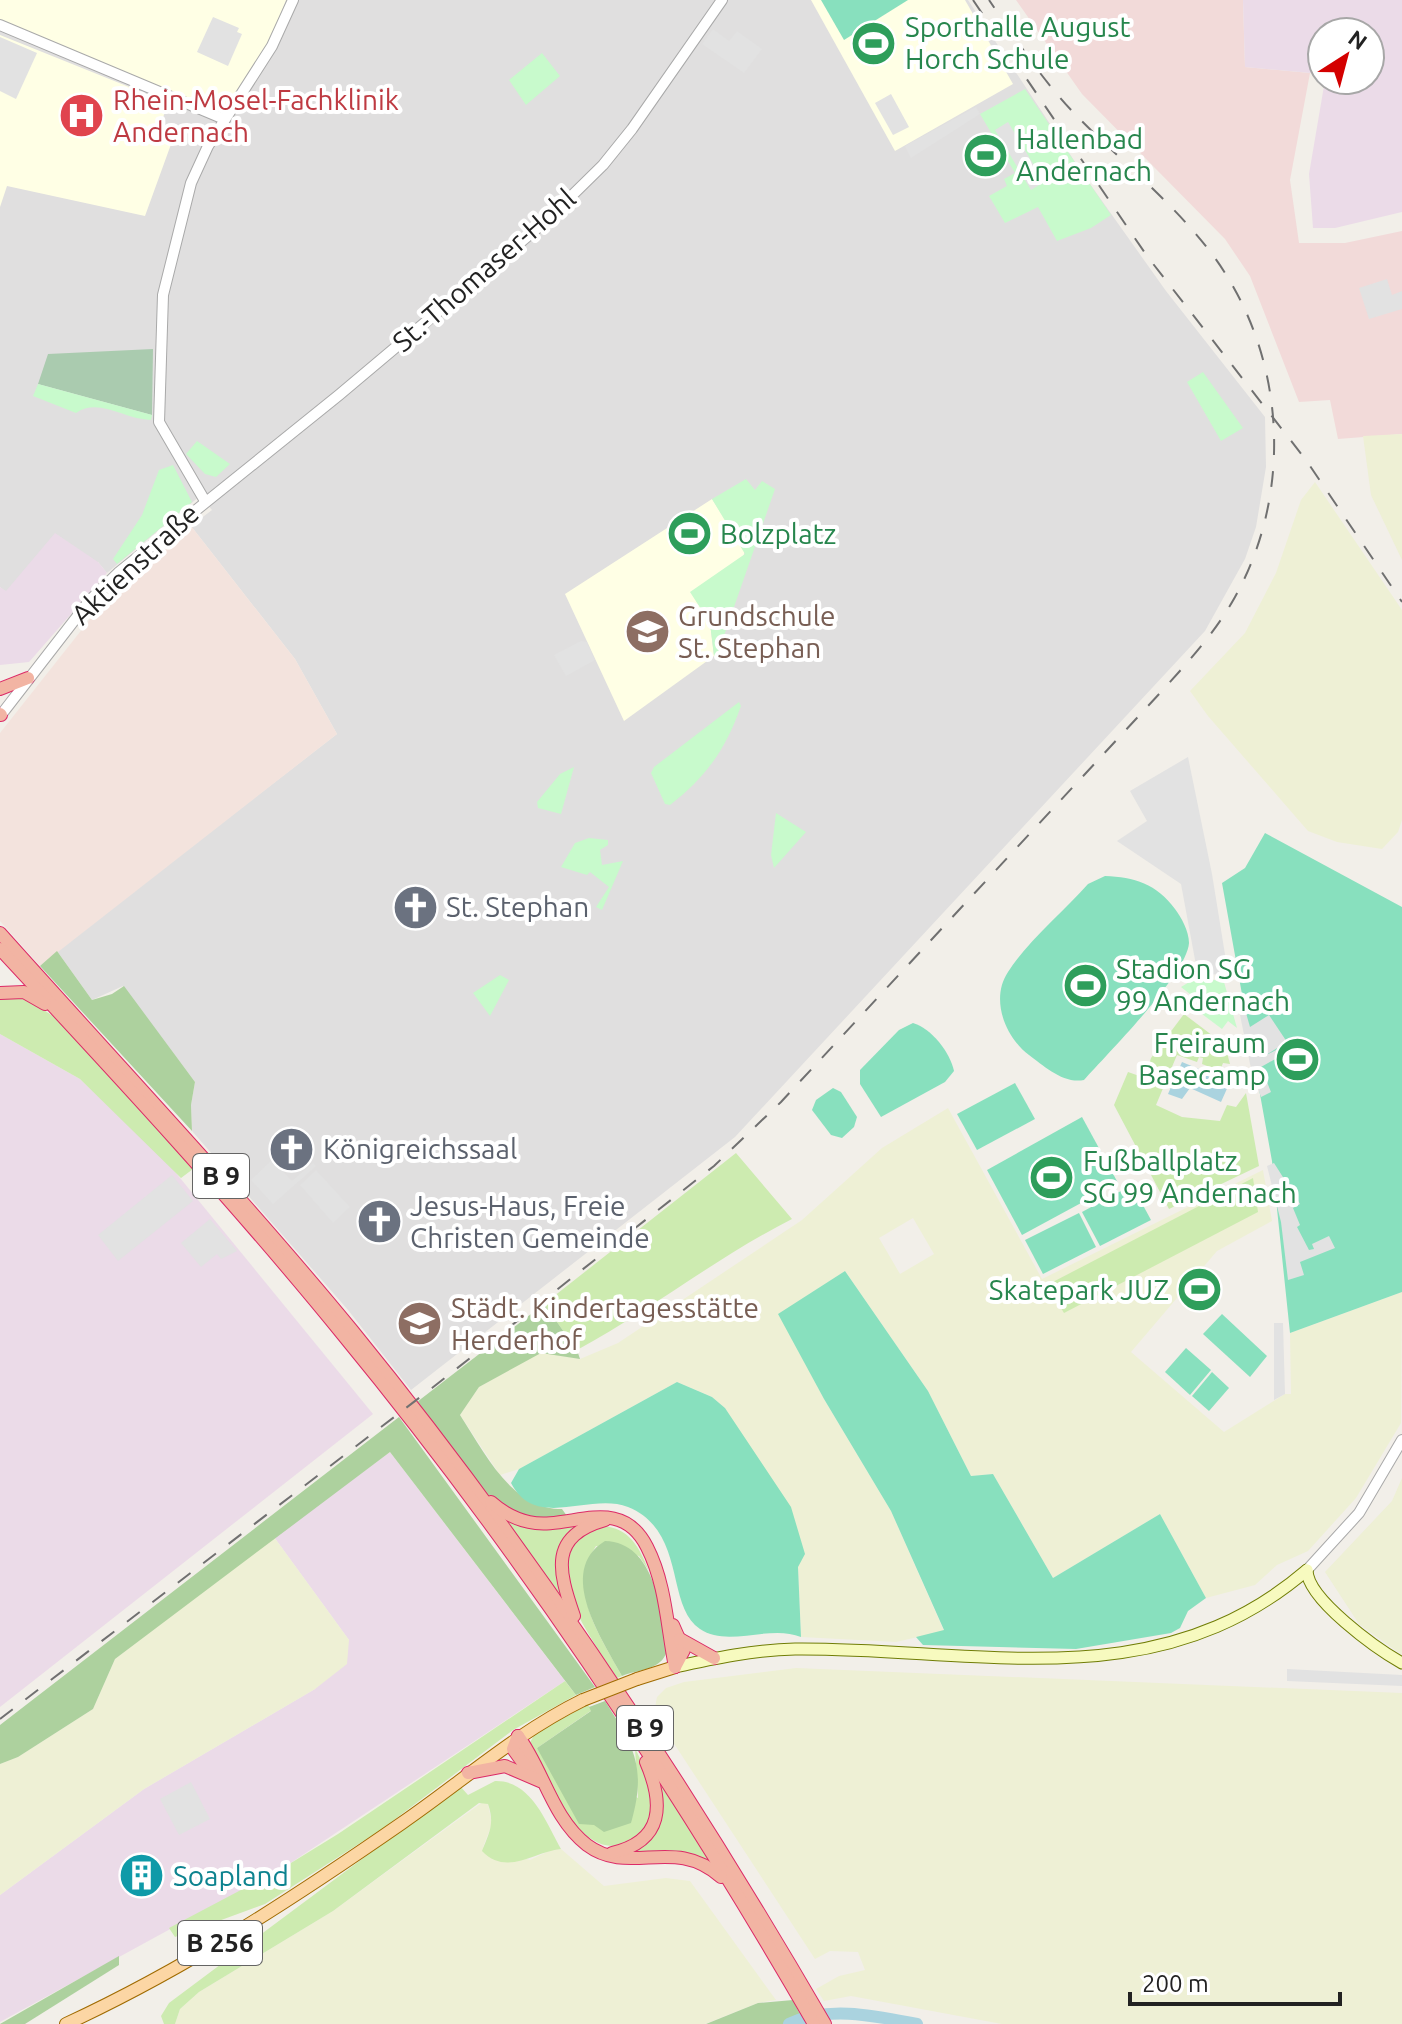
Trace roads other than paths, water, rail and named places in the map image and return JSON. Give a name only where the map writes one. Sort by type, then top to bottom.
[{"type":"highway","points":[[0,689],[28,678]]},
{"type":"highway","name":"B 9","points":[[0,933],[264,1225],[476,1490],[579,1630],[679,1779],[792,1977],[814,2024]]},
{"type":"highway","name":"B 9","points":[[0,949],[169,1131],[346,1338],[521,1568],[670,1786],[736,1894],[825,2024]]},
{"type":"highway","points":[[0,993],[24,992],[62,1016]]},
{"type":"highway","points":[[476,1490],[498,1508],[529,1523],[589,1515],[628,1525],[646,1543],[668,1615],[675,1667]]},
{"type":"highway","points":[[579,1630],[563,1585],[562,1558],[578,1531],[609,1519]]},
{"type":"highway","points":[[668,1615],[680,1639],[683,1656],[675,1667]]},
{"type":"highway","points":[[680,1639],[714,1658]]},
{"type":"highway","points":[[518,1736],[513,1749],[531,1774],[543,1784]]},
{"type":"highway","points":[[518,1736],[543,1784],[575,1833],[589,1846],[635,1859],[664,1855],[690,1858],[711,1869],[736,1894]]},
{"type":"highway","points":[[609,1854],[643,1839],[658,1814],[654,1781],[636,1739]]},
{"type":"highway","points":[[468,1773],[505,1766],[531,1774]]},
{"type":"main road","points":[[675,1667],[753,1652],[818,1649],[1052,1660],[1124,1654],[1177,1643],[1209,1632],[1281,1592],[1307,1570]]},
{"type":"main road","points":[[1307,1570],[1308,1581],[1316,1593],[1367,1640],[1402,1663]]},
{"type":"main road","points":[[1307,1570],[1333,1607]]},
{"type":"main road","points":[[1281,1592],[1302,1589],[1316,1593]]},
{"type":"main road","name":"B 256","points":[[66,2024],[129,1994],[281,1906],[403,1823],[518,1736],[583,1700],[675,1667]]},
{"type":"street","name":"Aktienstraße","points":[[0,715],[90,600],[205,501],[159,422],[163,295],[191,183],[224,119],[272,46],[293,0]]},
{"type":"street","name":"St.-Thomaser-Hohl","points":[[205,501],[339,395],[547,220],[590,179],[632,129],[722,0]]},
{"type":"street","points":[[0,25],[224,119]]},
{"type":"street","points":[[1307,1570],[1359,1513],[1402,1440]]},
{"type":"water","points":[[1182,1062],[1230,1082],[1221,1102],[1190,1088],[1182,1099],[1168,1094]]},
{"type":"waterway","points":[[789,2024],[804,2018],[836,2014],[869,2015],[917,2024]]},
{"type":"railway","points":[[973,0],[1147,256],[1306,460],[1402,602]]},
{"type":"railway","points":[[0,1719],[432,1388],[714,1166],[781,1102],[1161,692],[1210,635],[1235,597],[1254,555],[1267,512],[1273,467],[1273,422],[1267,377],[1255,334],[1236,292],[1212,254],[1180,216],[1060,98],[989,0]]},
{"type":"place","name":"Sporthalle August Horch Schule","points":[[874,43]]},
{"type":"place","name":"Rhein-Mosel-Fachklinik Andernach","points":[[82,116]]},
{"type":"place","name":"Hallenbad Andernach","points":[[985,155]]},
{"type":"place","name":"Bolzplatz","points":[[689,534]]},
{"type":"place","name":"Grundschule St. Stephan","points":[[647,632]]},
{"type":"place","name":"St. Stephan","points":[[415,907]]},
{"type":"place","name":"Stadion SG 99 Andernach","points":[[1085,985]]},
{"type":"place","name":"Freiraum Basecamp","points":[[1297,1059]]},
{"type":"place","name":"Königreichssaal","points":[[292,1149]]},
{"type":"place","name":"Fußballplatz SG 99 Andernach","points":[[1052,1177]]},
{"type":"place","name":"Jesus-Haus, Freie Christen Gemeinde","points":[[379,1222]]},
{"type":"place","name":"Skatepark JUZ","points":[[1200,1290]]},
{"type":"place","name":"Städt. Kindertagesstätte Herderhof","points":[[420,1324]]},
{"type":"place","name":"Soapland","points":[[142,1876]]}]
